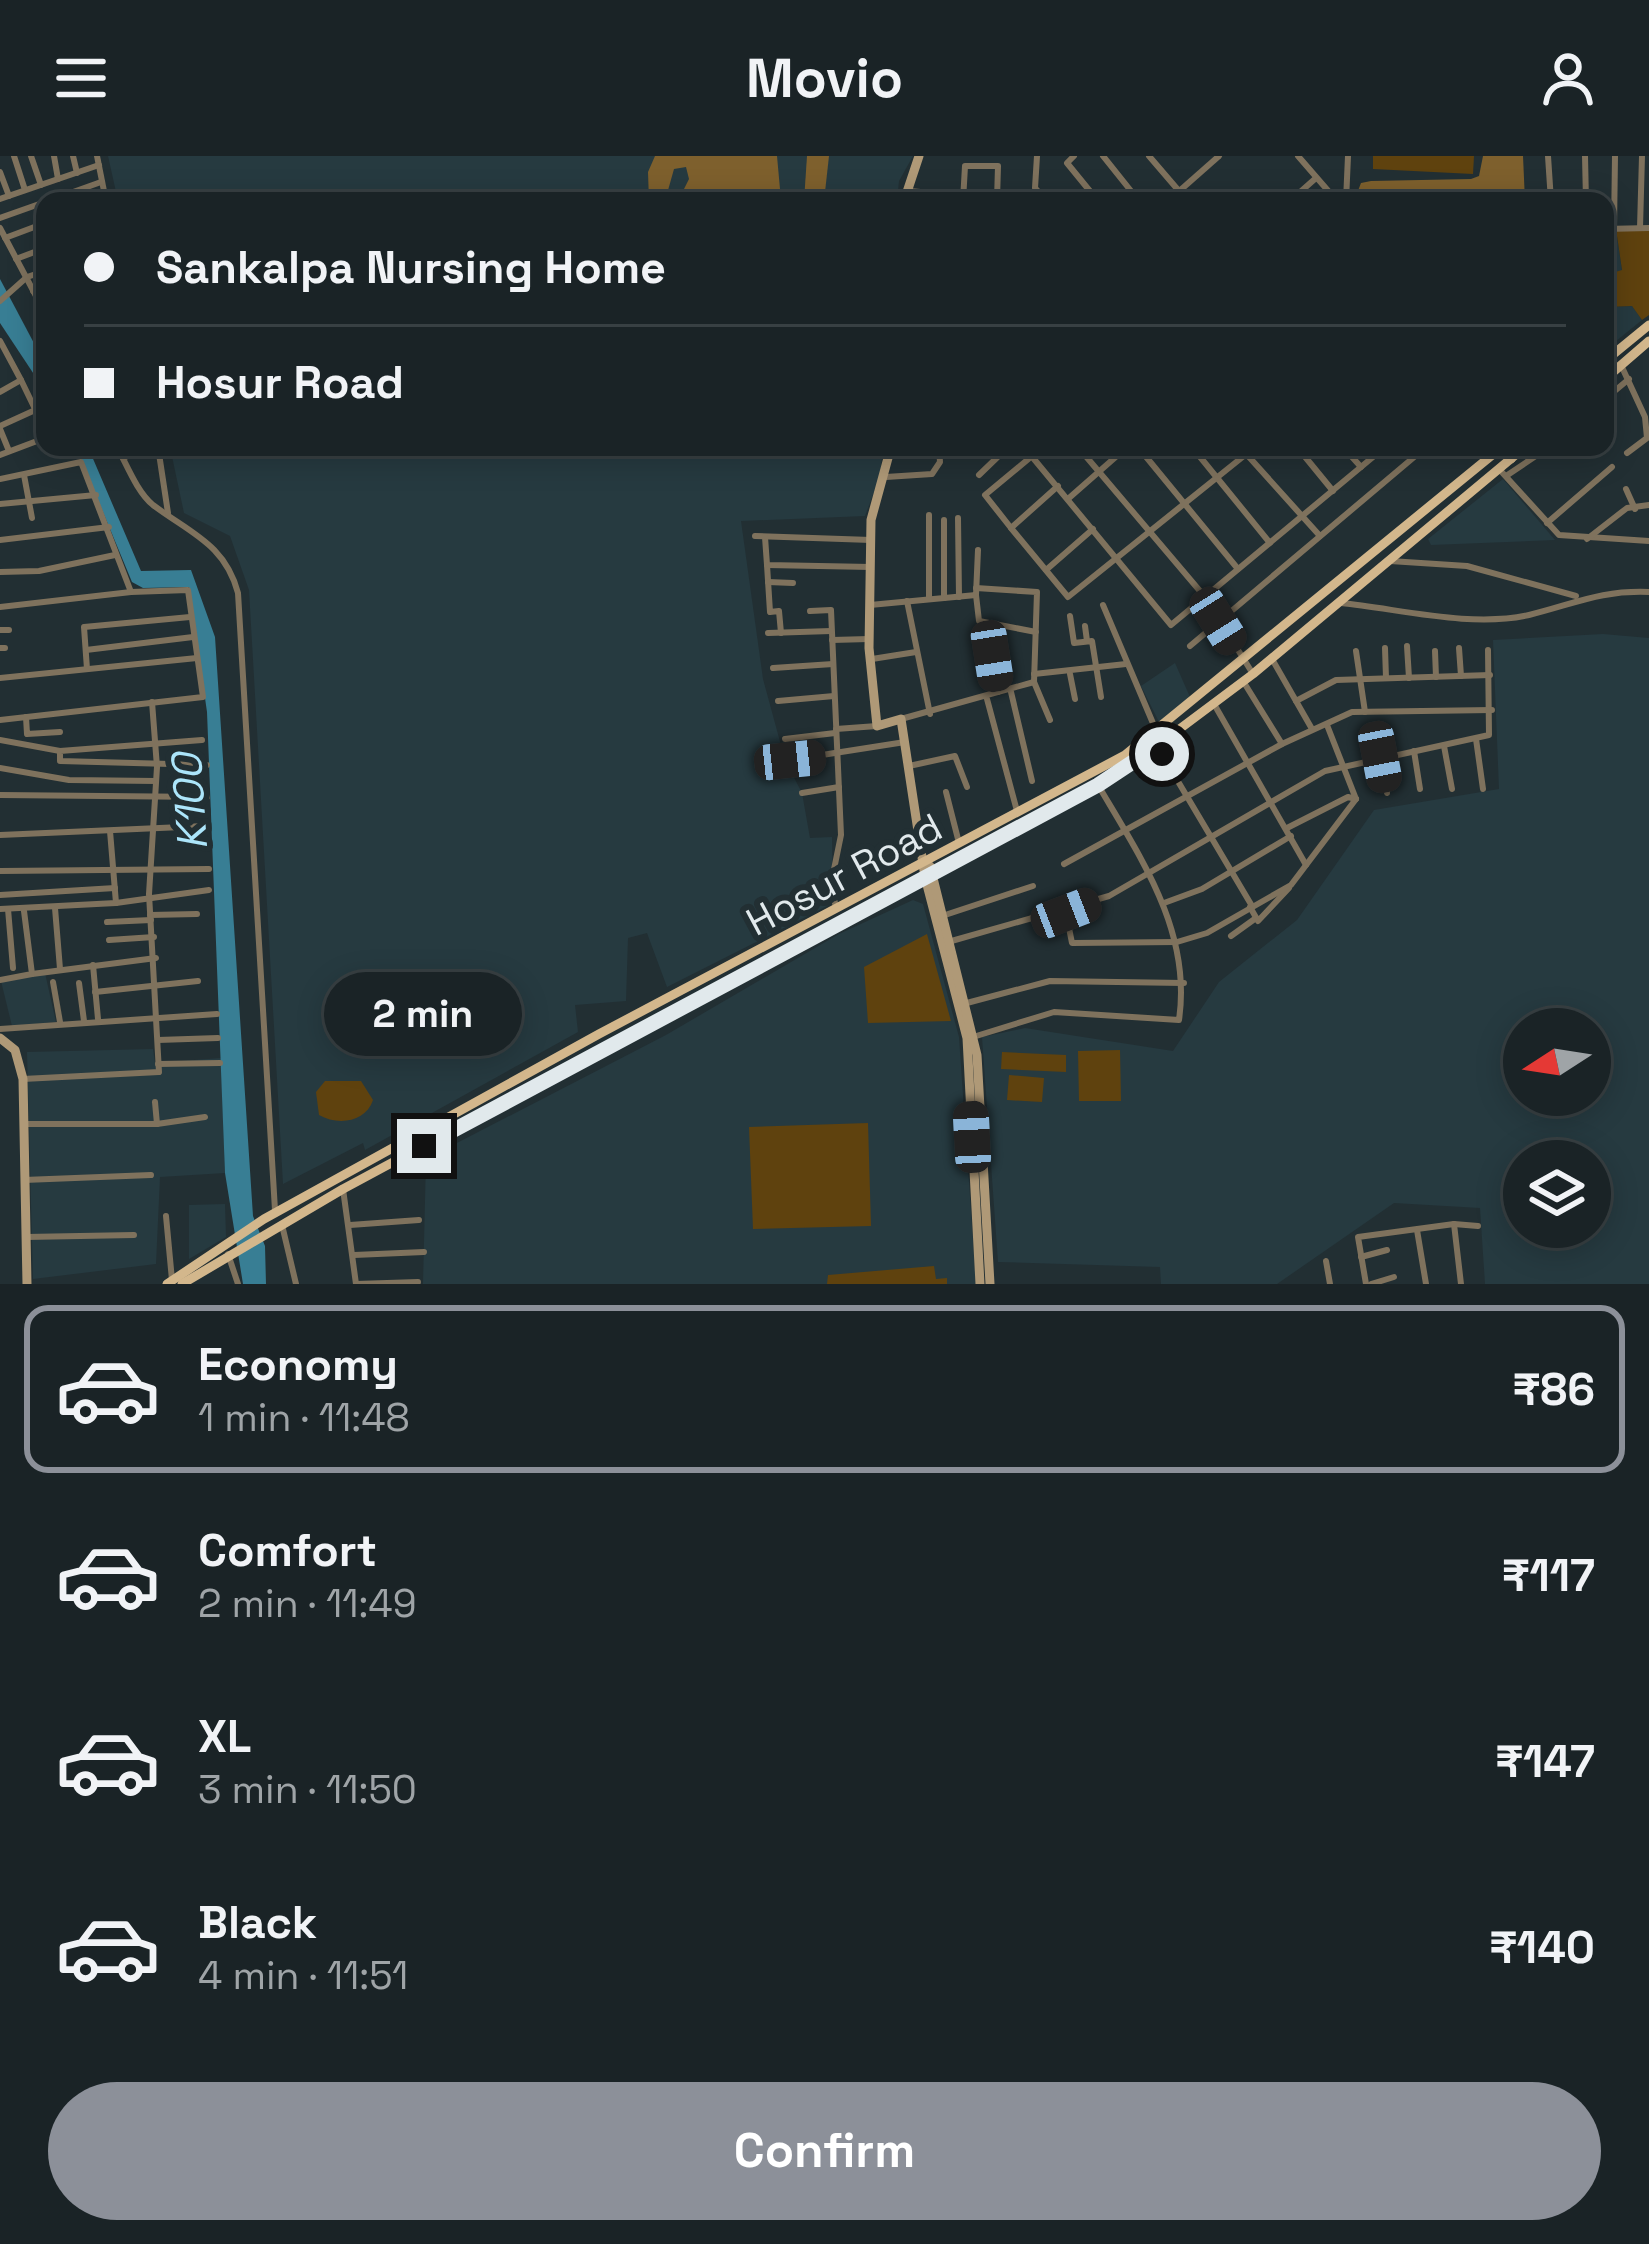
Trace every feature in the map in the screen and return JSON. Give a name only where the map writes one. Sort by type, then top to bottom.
[{"type":"main road","points":[[1614,354],[1649,326]]},
{"type":"main road","points":[[1614,371],[1649,341]]},
{"type":"main road","name":"Hosur Road","points":[[173,1283],[927,870],[1157,732],[1491,456]]},
{"type":"main road","name":"Hosur Road","points":[[173,1283],[276,1214],[599,1034],[1098,785],[1248,678],[1386,561],[1503,472],[1514,456]]},
{"type":"street","points":[[14,156],[25,190]]},
{"type":"street","points":[[32,156],[41,185]]},
{"type":"street","points":[[54,156],[58,179]]},
{"type":"street","points":[[73,156],[77,173]]},
{"type":"street","points":[[906,192],[919,156]]},
{"type":"street","points":[[1037,156],[1039,192]]},
{"type":"street","points":[[1074,156],[1067,163],[1091,192]]},
{"type":"street","points":[[1103,156],[1132,192]]},
{"type":"street","points":[[1149,156],[1179,191],[1219,156]]},
{"type":"street","points":[[1202,156],[1209,165]]},
{"type":"street","points":[[1298,156],[1331,192]]},
{"type":"street","points":[[1342,192],[1348,156]]},
{"type":"street","points":[[1548,156],[1550,192]]},
{"type":"street","points":[[1586,156],[1586,192]]},
{"type":"street","points":[[1612,192],[1615,156]]},
{"type":"street","points":[[1614,229],[1645,228],[1642,156]]},
{"type":"street","points":[[0,172],[4,197],[77,173],[98,160],[104,192]]},
{"type":"street","points":[[964,192],[965,166],[998,166],[997,192]]},
{"type":"street","points":[[1300,192],[1316,178]]},
{"type":"street","points":[[74,192],[101,182]]},
{"type":"street","points":[[0,218],[36,205]]},
{"type":"street","points":[[5,238],[36,227]]},
{"type":"street","points":[[0,228],[36,296]]},
{"type":"street","points":[[16,259],[36,251]]},
{"type":"street","points":[[0,302],[36,274]]},
{"type":"street","points":[[0,341],[36,401]]},
{"type":"street","points":[[1621,365],[1648,439],[1627,453]]},
{"type":"street","points":[[1614,392],[1629,379]]},
{"type":"street","points":[[0,392],[21,380]]},
{"type":"street","points":[[36,409],[0,427],[4,453],[36,441]]},
{"type":"street","points":[[128,456],[123,458],[149,502],[214,545],[231,566],[238,592],[276,1214]]},
{"type":"street","points":[[159,456],[168,513]]},
{"type":"street","points":[[877,726],[869,639],[871,540],[890,456]]},
{"type":"street","points":[[886,477],[932,474],[940,456]]},
{"type":"street","points":[[980,475],[999,456]]},
{"type":"street","points":[[1238,456],[1217,477],[1119,558],[1068,597],[985,495],[1032,456],[1119,558],[1171,625],[1374,456]]},
{"type":"street","points":[[1086,456],[1205,597],[1243,661],[1282,744]]},
{"type":"street","points":[[1069,498],[1117,456]]},
{"type":"street","points":[[1145,456],[1238,569]]},
{"type":"street","points":[[1200,456],[1270,543]]},
{"type":"street","points":[[1248,456],[1320,536]]},
{"type":"street","points":[[1304,456],[1333,491]]},
{"type":"street","points":[[1351,456],[1361,467]]},
{"type":"street","points":[[1190,646],[1415,456]]},
{"type":"street","points":[[1533,456],[1503,472],[1559,535],[1649,541]]},
{"type":"street","points":[[0,478],[81,462],[131,592]]},
{"type":"street","points":[[1547,523],[1612,467]]},
{"type":"street","points":[[24,475],[32,518]]},
{"type":"street","points":[[1011,528],[1058,486]]},
{"type":"street","points":[[1626,489],[1635,508]]},
{"type":"street","points":[[0,504],[96,495]]},
{"type":"street","points":[[1587,538],[1627,508],[1649,505]]},
{"type":"street","points":[[929,515],[929,599]]},
{"type":"street","points":[[958,518],[959,597]]},
{"type":"street","points":[[944,520],[944,598]]},
{"type":"street","points":[[0,540],[109,527]]},
{"type":"street","points":[[1046,570],[1094,528]]},
{"type":"street","points":[[755,536],[871,540]]},
{"type":"street","points":[[765,537],[770,612],[779,611],[781,633]]},
{"type":"street","points":[[978,550],[979,621],[995,628],[1036,632]]},
{"type":"street","points":[[0,572],[39,571],[115,555]]},
{"type":"street","points":[[1386,561],[1467,566],[1579,596]]},
{"type":"street","points":[[767,565],[872,567]]},
{"type":"street","points":[[768,582],[793,583]]},
{"type":"street","points":[[0,607],[184,588],[203,697],[0,720]]},
{"type":"street","points":[[870,605],[976,592],[1037,592],[1034,678],[1050,720]]},
{"type":"street","points":[[1338,602],[1488,619],[1529,615],[1579,596],[1649,592]]},
{"type":"street","points":[[907,601],[930,714]]},
{"type":"street","points":[[1103,605],[1157,732]]},
{"type":"street","points":[[810,611],[831,610],[842,835],[831,884],[837,912]]},
{"type":"street","points":[[1070,616],[1074,643],[1092,641],[1101,698]]},
{"type":"street","points":[[88,669],[84,626],[190,617]]},
{"type":"street","points":[[1084,626],[1088,641]]},
{"type":"street","points":[[995,628],[992,656],[998,692]]},
{"type":"street","points":[[768,633],[869,639]]},
{"type":"street","points":[[86,650],[193,638]]},
{"type":"street","points":[[1407,646],[1409,677]]},
{"type":"street","points":[[1385,647],[1386,678]]},
{"type":"street","points":[[1459,648],[1462,676]]},
{"type":"street","points":[[948,942],[1066,913],[1342,766],[1489,735],[1488,650]]},
{"type":"street","points":[[1356,651],[1365,712]]},
{"type":"street","points":[[872,659],[917,652]]},
{"type":"street","points":[[1435,652],[1436,676]]},
{"type":"street","points":[[0,678],[196,658]]},
{"type":"street","points":[[1271,658],[1312,729]]},
{"type":"street","points":[[773,668],[833,664]]},
{"type":"street","points":[[785,739],[877,726],[1011,692],[1034,678],[1127,664]]},
{"type":"street","points":[[1070,674],[1075,699]]},
{"type":"street","points":[[1296,701],[1336,680],[1490,675]]},
{"type":"street","points":[[1011,692],[1032,782]]},
{"type":"street","points":[[778,701],[834,696]]},
{"type":"street","points":[[987,699],[1018,816]]},
{"type":"street","points":[[152,702],[157,767],[149,898],[158,986],[159,1068]]},
{"type":"street","points":[[1214,704],[1306,865]]},
{"type":"street","points":[[1064,865],[1127,835],[1312,729],[1365,712],[1492,710]]},
{"type":"street","points":[[26,717],[27,734],[60,733]]},
{"type":"street","points":[[901,719],[927,870],[970,1037],[990,1284]]},
{"type":"street","points":[[1327,724],[1356,799]]},
{"type":"street","points":[[1476,738],[1483,789]]},
{"type":"street","points":[[0,740],[60,751],[202,740]]},
{"type":"street","points":[[790,760],[905,742]]},
{"type":"street","points":[[1444,744],[1452,789]]},
{"type":"street","points":[[1157,746],[1256,918]]},
{"type":"street","points":[[1414,750],[1420,789]]},
{"type":"street","points":[[60,751],[60,761],[74,765],[207,766]]},
{"type":"street","points":[[909,766],[955,756],[967,788]]},
{"type":"street","points":[[1380,757],[1387,793]]},
{"type":"street","points":[[0,768],[69,780],[155,781]]},
{"type":"street","points":[[970,1037],[1054,1012],[1179,1019],[1184,983],[1164,903],[1098,785]]},
{"type":"street","points":[[802,793],[839,788]]},
{"type":"street","points":[[946,792],[960,847]]},
{"type":"street","points":[[0,795],[207,797]]},
{"type":"street","points":[[1164,903],[1231,872],[1348,797],[1356,799]]},
{"type":"street","points":[[1231,936],[1291,885],[1356,799]]},
{"type":"street","points":[[0,835],[206,826]]},
{"type":"street","points":[[110,831],[116,903]]},
{"type":"street","points":[[0,871],[209,869]]},
{"type":"street","points":[[927,870],[961,1004]]},
{"type":"street","points":[[1066,913],[1072,943],[1177,942],[1207,933],[1291,885]]},
{"type":"street","points":[[942,916],[1033,886]]},
{"type":"street","points":[[0,895],[115,888]]},
{"type":"street","points":[[13,968],[4,909],[116,903],[209,890]]},
{"type":"street","points":[[55,908],[60,969]]},
{"type":"street","points":[[24,911],[32,974]]},
{"type":"street","points":[[106,922],[197,914]]},
{"type":"street","points":[[109,940],[154,937]]},
{"type":"street","points":[[0,980],[156,958]]},
{"type":"street","points":[[93,965],[98,1019]]},
{"type":"street","points":[[95,992],[198,981]]},
{"type":"street","points":[[961,1004],[1050,981],[1184,983]]},
{"type":"street","points":[[53,982],[60,1022]]},
{"type":"street","points":[[79,983],[84,1021]]},
{"type":"street","points":[[28,1284],[23,1078],[15,1050],[0,1034],[60,1022],[218,1014]]},
{"type":"street","points":[[158,1040],[218,1037]]},
{"type":"street","points":[[970,1037],[980,1284]]},
{"type":"street","points":[[23,1078],[220,1063]]},
{"type":"street","points":[[155,1102],[157,1124]]},
{"type":"street","points":[[22,1124],[157,1124],[205,1118]]},
{"type":"street","points":[[25,1180],[151,1175]]},
{"type":"street","points":[[343,1189],[355,1284],[418,1282]]},
{"type":"street","points":[[166,1216],[173,1283]]},
{"type":"street","points":[[350,1225],[419,1220]]},
{"type":"street","points":[[1394,1276],[1368,1284],[1358,1237],[1454,1224],[1478,1226]]},
{"type":"street","points":[[1454,1224],[1462,1284]]},
{"type":"street","points":[[282,1225],[296,1284]]},
{"type":"street","points":[[1417,1230],[1426,1284]]},
{"type":"street","points":[[26,1237],[134,1235]]},
{"type":"street","points":[[1361,1257],[1387,1250]]},
{"type":"street","points":[[354,1256],[424,1252]]},
{"type":"street","points":[[228,1254],[238,1284]]},
{"type":"street","points":[[1326,1261],[1330,1284]]},
{"type":"shaded area","points":[[108,156],[913,156],[898,192],[116,192]]},
{"type":"shaded area","points":[[655,156],[777,156],[780,189],[682,192],[689,179],[686,167],[674,169],[668,192],[649,192],[648,172]]},
{"type":"shaded area","points":[[807,156],[829,156],[825,192],[805,192]]},
{"type":"shaded area","points":[[1373,156],[1474,156],[1473,174],[1373,169]]},
{"type":"shaded area","points":[[1483,156],[1523,156],[1525,192],[1358,192],[1361,183],[1371,181],[1479,176]]},
{"type":"shaded area","points":[[1614,229],[1622,271],[1614,273]]},
{"type":"shaded area","points":[[1616,229],[1649,230],[1649,315],[1642,320],[1632,306],[1614,307],[1614,272],[1622,270]]},
{"type":"shaded area","points":[[1632,306],[1642,320],[1614,343],[1614,307]]},
{"type":"shaded area","points":[[172,456],[882,456],[865,516],[741,521],[763,679],[785,760],[802,793],[810,838],[832,837],[833,903],[667,987],[647,933],[628,938],[626,1001],[575,1005],[578,1032],[365,1150],[363,1143],[283,1184],[249,590],[230,536],[184,513]]},
{"type":"shaded area","points":[[1503,479],[1555,540],[1431,545],[1428,539]]},
{"type":"shaded area","points":[[1603,634],[1649,638],[1649,1284],[1485,1284],[1480,1208],[1394,1203],[1277,1284],[1161,1284],[1160,1267],[998,1262],[982,1037],[1025,1028],[1173,1051],[1219,982],[1297,920],[1374,810],[1499,789],[1493,640]]},
{"type":"shaded area","points":[[1175,663],[1190,697],[1159,722],[1141,686]]},
{"type":"shaded area","points":[[913,900],[923,904],[959,1037],[976,1284],[423,1284],[426,1159],[666,1035],[839,934]]},
{"type":"shaded area","points":[[927,934],[951,1021],[868,1023],[864,967]]},
{"type":"shaded area","points":[[45,973],[56,1022],[12,1026],[1,981]]},
{"type":"shaded area","points":[[153,1049],[155,1063],[221,1058],[225,1173],[160,1177],[156,1264],[33,1279],[27,1052]]},
{"type":"shaded area","points":[[1120,1050],[1121,1101],[1079,1101],[1078,1051]]},
{"type":"shaded area","points":[[1002,1052],[1066,1055],[1066,1072],[1001,1069]]},
{"type":"shaded area","points":[[1009,1075],[1044,1078],[1042,1102],[1007,1100]]},
{"type":"shaded area","points":[[325,1081],[361,1081],[373,1100],[364,1113],[350,1120],[319,1115],[316,1092]]},
{"type":"shaded area","points":[[868,1123],[871,1226],[753,1229],[749,1127]]},
{"type":"shaded area","points":[[225,1204],[226,1237],[189,1259],[189,1205]]},
{"type":"shaded area","points":[[934,1266],[936,1279],[947,1278],[947,1284],[827,1284],[828,1275]]},
{"type":"water","points":[[0,279],[36,347],[36,377],[0,323]]},
{"type":"water","name":"K100","points":[[80,456],[92,456],[141,571],[191,570],[215,637],[253,1216],[265,1246],[266,1284],[243,1284],[225,1173],[207,712],[189,587],[143,588],[132,582]]},
{"type":"route","points":[[424,1146],[1098,785],[1157,746],[1162,754]]}]
